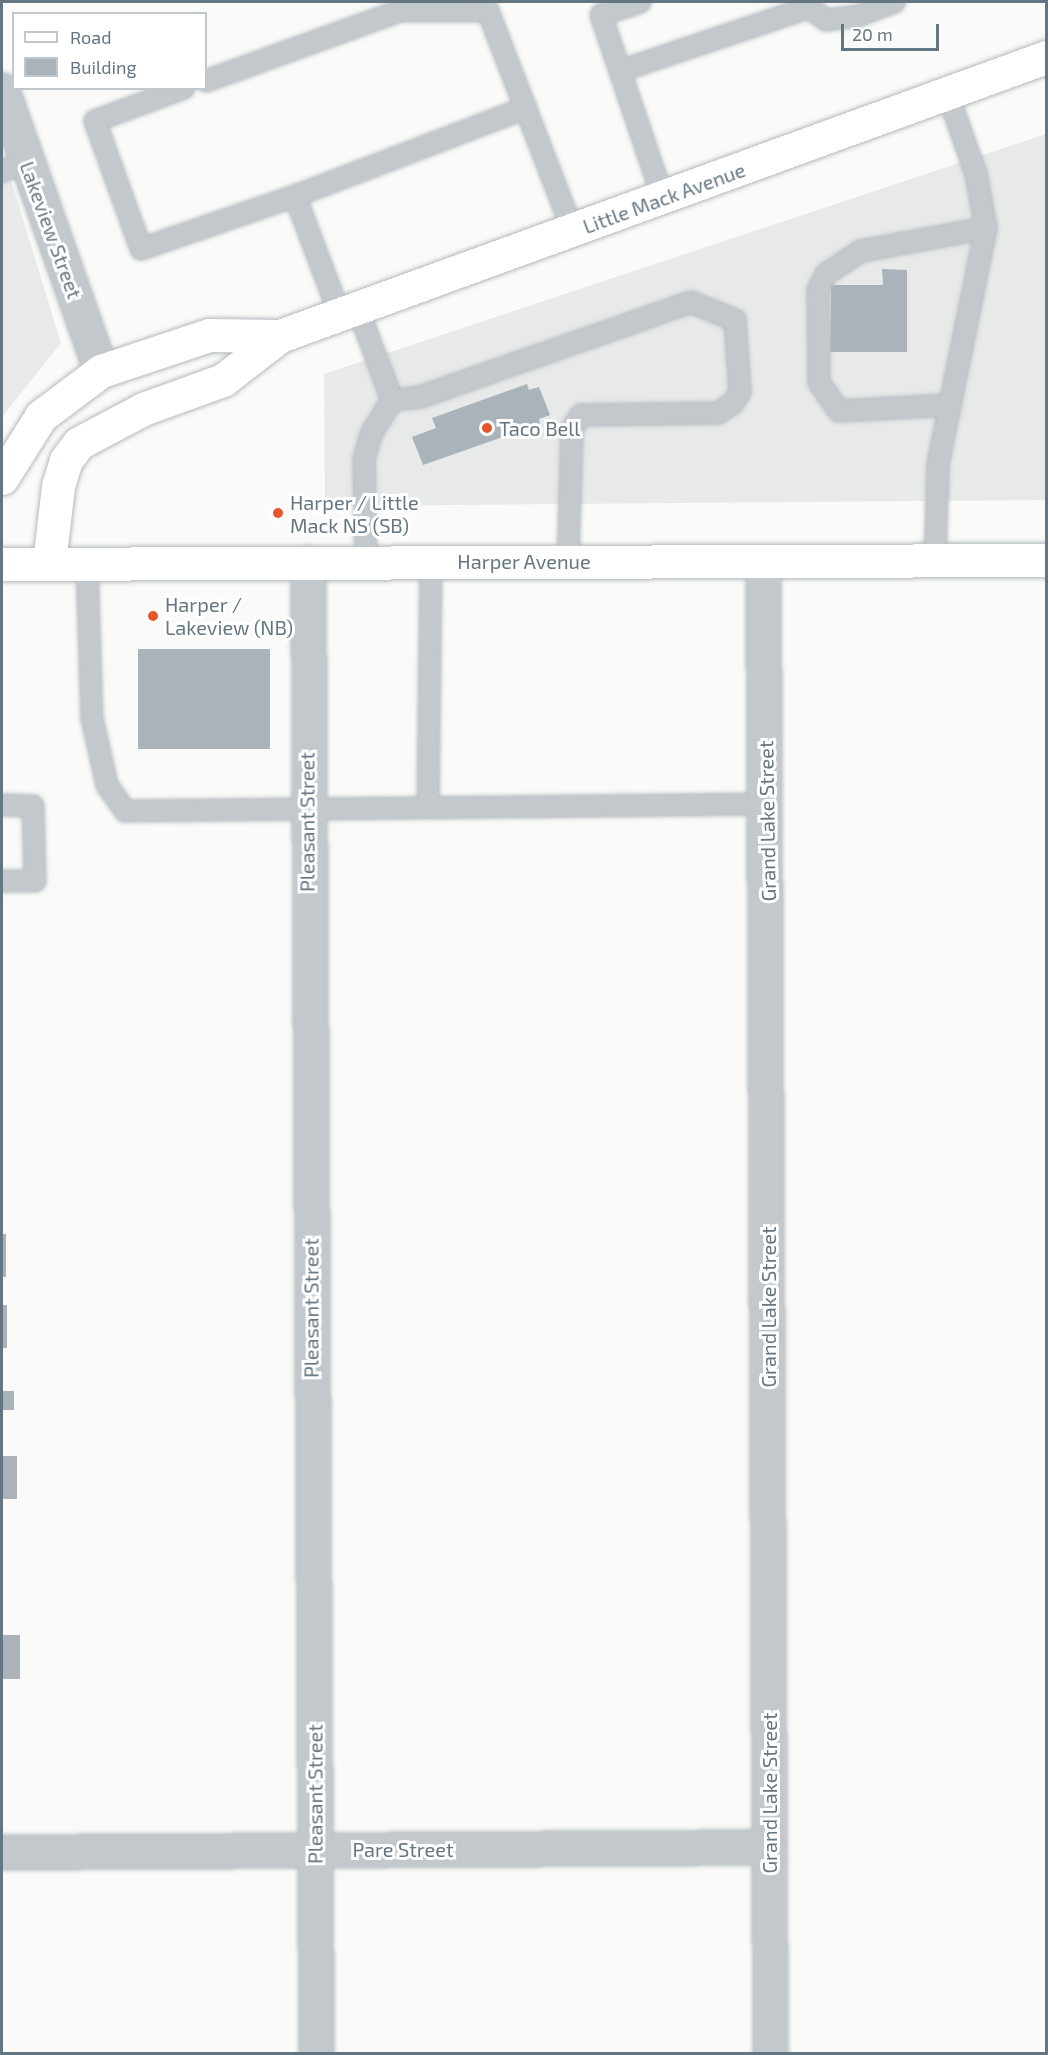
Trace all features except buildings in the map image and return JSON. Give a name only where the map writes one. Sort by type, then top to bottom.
[{"type":"main road","name":"Little Mack Avenue","points":[[49,563],[58,486],[79,443],[143,409],[222,380],[280,336],[948,95],[1047,57]]},
{"type":"main road","name":"Little Mack Avenue","points":[[2,478],[41,416],[101,371],[209,335],[280,336]]},
{"type":"main road","name":"Harper Avenue","points":[[2,564],[568,560],[935,562],[1047,560]]},
{"type":"street","name":"Lakeview Street","points":[[2,90],[14,167],[101,371]]},
{"type":"street","name":"Grand Lake Street","points":[[762,561],[767,804],[770,2054]]},
{"type":"street","name":"Pleasant Street","points":[[308,562],[306,807],[316,2054]]},
{"type":"street","name":"Pare Street","points":[[2,1852],[769,1847]]},
{"type":"lane","points":[[640,2],[601,15],[663,198]]},
{"type":"lane","points":[[620,71],[804,5],[826,20],[858,16],[894,2]]},
{"type":"lane","points":[[207,81],[399,11],[488,10],[573,231]]},
{"type":"lane","points":[[179,90],[95,121],[141,249],[295,196],[526,108]]},
{"type":"lane","points":[[935,562],[938,464],[986,228],[976,174],[948,95]]},
{"type":"lane","points":[[295,196],[393,400]]},
{"type":"lane","points":[[949,405],[840,411],[819,382],[818,290],[826,274],[861,251],[986,228]]},
{"type":"lane","points":[[393,400],[420,397],[691,302],[735,320],[740,392],[733,403],[718,412],[581,416],[572,429],[568,560]]},
{"type":"lane","points":[[366,562],[364,459],[371,434],[393,400]]},
{"type":"lane","points":[[428,806],[431,561]]},
{"type":"lane","points":[[87,563],[92,718],[107,786],[125,812],[306,807],[767,804]]},
{"type":"lane","points":[[2,805],[33,806],[35,881],[2,881]]},
{"type":"shaded area","points":[[1046,134],[1046,500],[325,506],[324,374]]},
{"type":"shaded area","points":[[2,151],[61,343],[2,417]]},
{"type":"place","name":"Taco Bell","points":[[487,428]]},
{"type":"place","name":"Harper / Little Mack NS (SB)","points":[[278,513]]},
{"type":"place","name":"Harper / Lakeview (NB)","points":[[153,616]]}]
